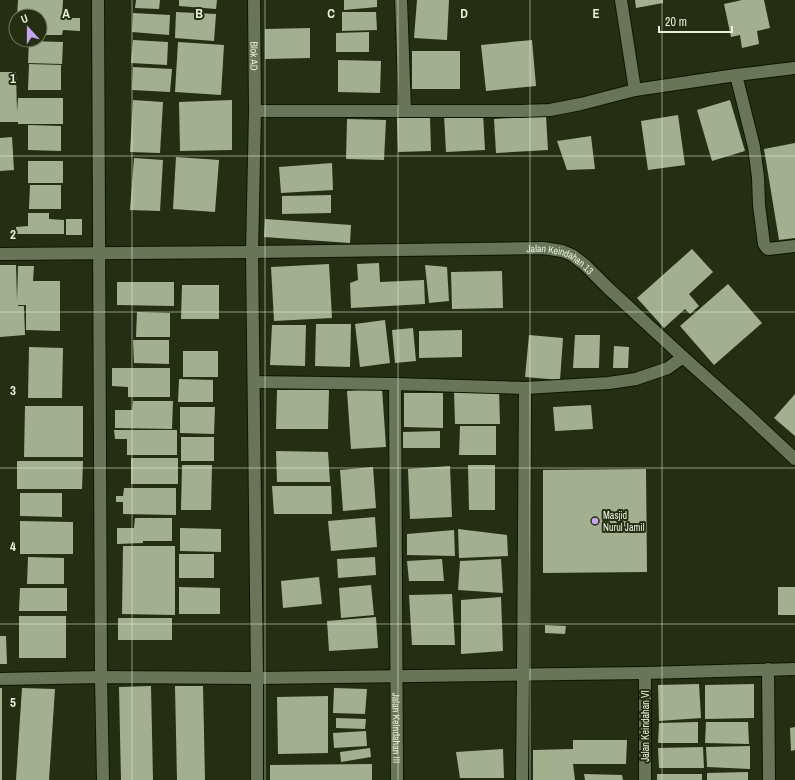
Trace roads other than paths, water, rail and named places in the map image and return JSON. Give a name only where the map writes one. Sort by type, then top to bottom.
[{"type":"street","points":[[98,0],[101,677],[103,780]]},
{"type":"street","name":"Blok AD","points":[[254,0],[255,111],[252,252],[258,780]]},
{"type":"street","points":[[402,0],[405,110]]},
{"type":"street","points":[[621,0],[635,90]]},
{"type":"street","points":[[255,111],[550,110],[582,104],[635,90],[795,68]]},
{"type":"street","points":[[736,75],[754,147],[764,244],[768,249],[795,246]]},
{"type":"street","name":"Jalan Keindahan 13","points":[[0,254],[543,248],[562,251],[572,254],[586,265],[608,288],[683,358],[795,458]]},
{"type":"street","points":[[254,382],[525,388],[609,383],[636,379],[668,368],[683,358]]},
{"type":"street","name":"Jalan Keindahan III","points":[[395,384],[397,780]]},
{"type":"street","points":[[522,780],[525,388]]},
{"type":"street","points":[[768,669],[769,780]]},
{"type":"street","points":[[0,679],[101,677],[257,678],[645,673],[795,669]]},
{"type":"street","name":"Jalan Keindahan VI","points":[[645,673],[645,780]]},
{"type":"place","name":"Masjid Nurul Jamil","points":[[595,521]]}]
